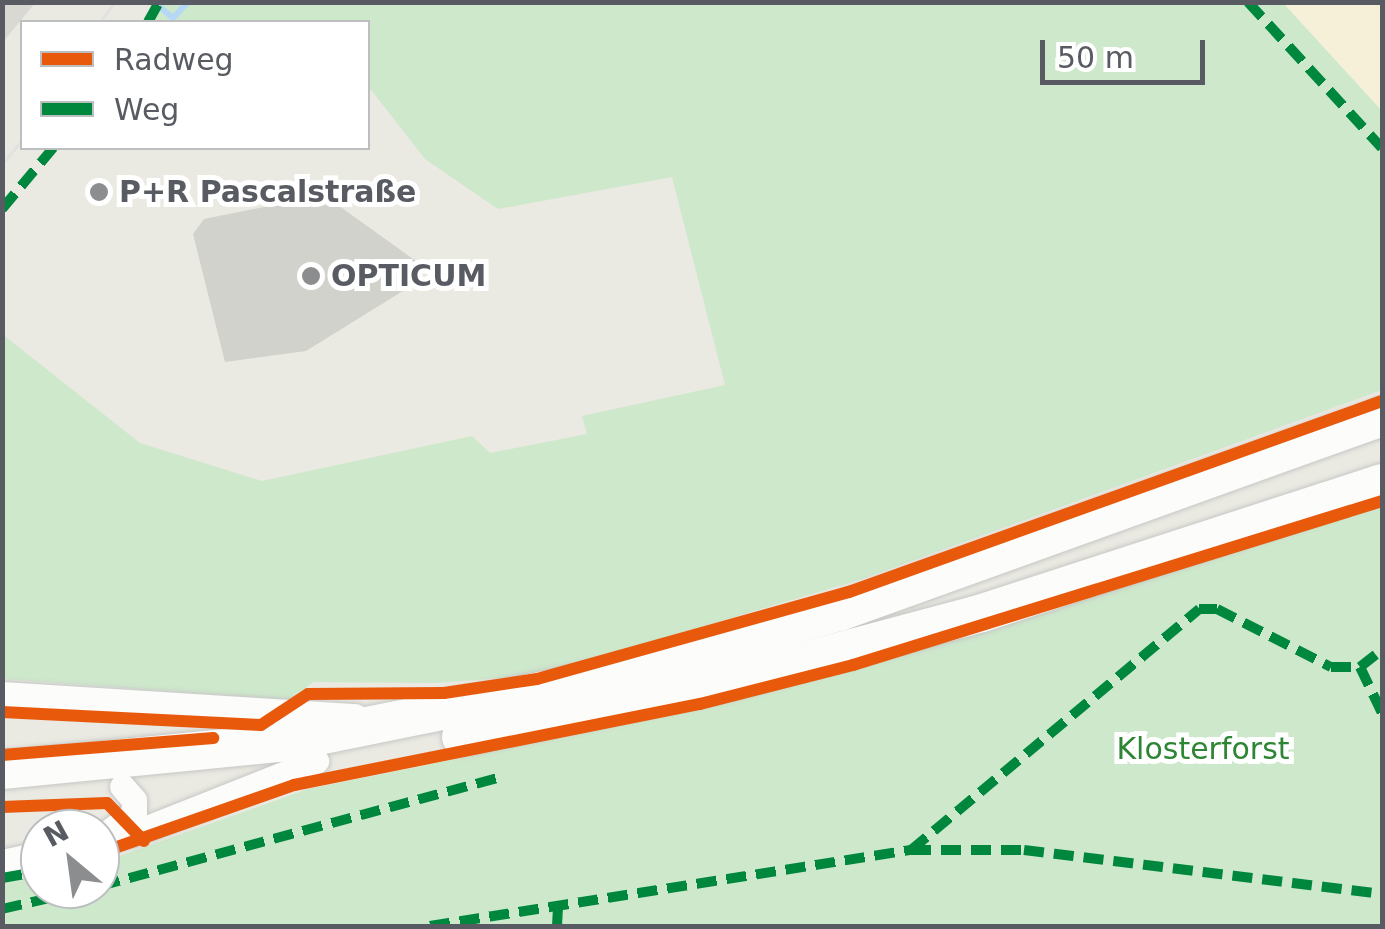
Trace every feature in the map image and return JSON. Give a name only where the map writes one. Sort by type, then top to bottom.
[{"type":"street","points":[[2,770],[288,742],[465,712],[838,612],[1382,417]]},
{"type":"street","points":[[2,793],[122,786],[316,761],[736,679],[982,614],[1382,483]]},
{"type":"street","points":[[2,694],[273,716],[465,712]]},
{"type":"street","points":[[120,834],[316,761]]},
{"type":"street","points":[[120,823],[134,813],[134,800],[122,786]]},
{"type":"shaded area","points":[[2,3],[35,3],[3,42]]},
{"type":"shaded area","points":[[1283,3],[1382,3],[1382,111]]},
{"type":"green space","points":[[164,3],[1283,3],[1382,111],[1382,390],[862,579],[540,675],[437,683],[313,682],[291,700],[3,679],[2,334],[140,443],[262,481],[472,436],[490,453],[587,434],[582,416],[725,385],[672,177],[498,209],[425,159],[370,89],[370,20],[153,20]]},
{"type":"green space","name":"Klosterforst","points":[[1382,504],[1382,926],[3,926],[2,882],[20,879],[20,909],[120,909],[120,856],[308,789],[699,710],[1114,590]]},
{"type":"building","name":"OPTICUM","points":[[324,195],[420,264],[419,281],[306,351],[225,362],[193,234],[204,219]]},
{"type":"waterway","points":[[160,7],[173,18],[188,2]]},
{"type":"tram line","points":[[101,20],[115,2]]},
{"type":"tram line","points":[[2,164],[20,142]]},
{"type":"marked path","points":[[149,20],[159,2]]},
{"type":"marked path","points":[[1248,2],[1382,148]]},
{"type":"marked path","points":[[2,209],[51,150]]},
{"type":"marked path","points":[[911,850],[1199,609],[1217,609],[1331,667],[1360,667],[1382,713]]},
{"type":"marked path","points":[[1360,667],[1382,650]]},
{"type":"marked path","points":[[120,881],[497,778]]},
{"type":"marked path","points":[[430,926],[911,850],[1024,850],[1382,894]]},
{"type":"marked path","points":[[2,878],[20,875]]},
{"type":"marked path","points":[[2,909],[20,905]]},
{"type":"marked path","points":[[557,926],[558,906]]},
{"type":"cycle path","points":[[2,712],[261,725],[308,694],[444,693],[537,679],[849,592],[1382,401]]},
{"type":"cycle path","points":[[120,846],[294,785],[700,704],[853,665],[1382,501]]},
{"type":"cycle path","points":[[2,755],[213,738]]},
{"type":"cycle path","points":[[2,807],[107,803],[144,841]]},
{"type":"place","name":"P+R Pascalstraße","points":[[99,192]]},
{"type":"place","name":"OPTICUM","points":[[311,276]]}]
